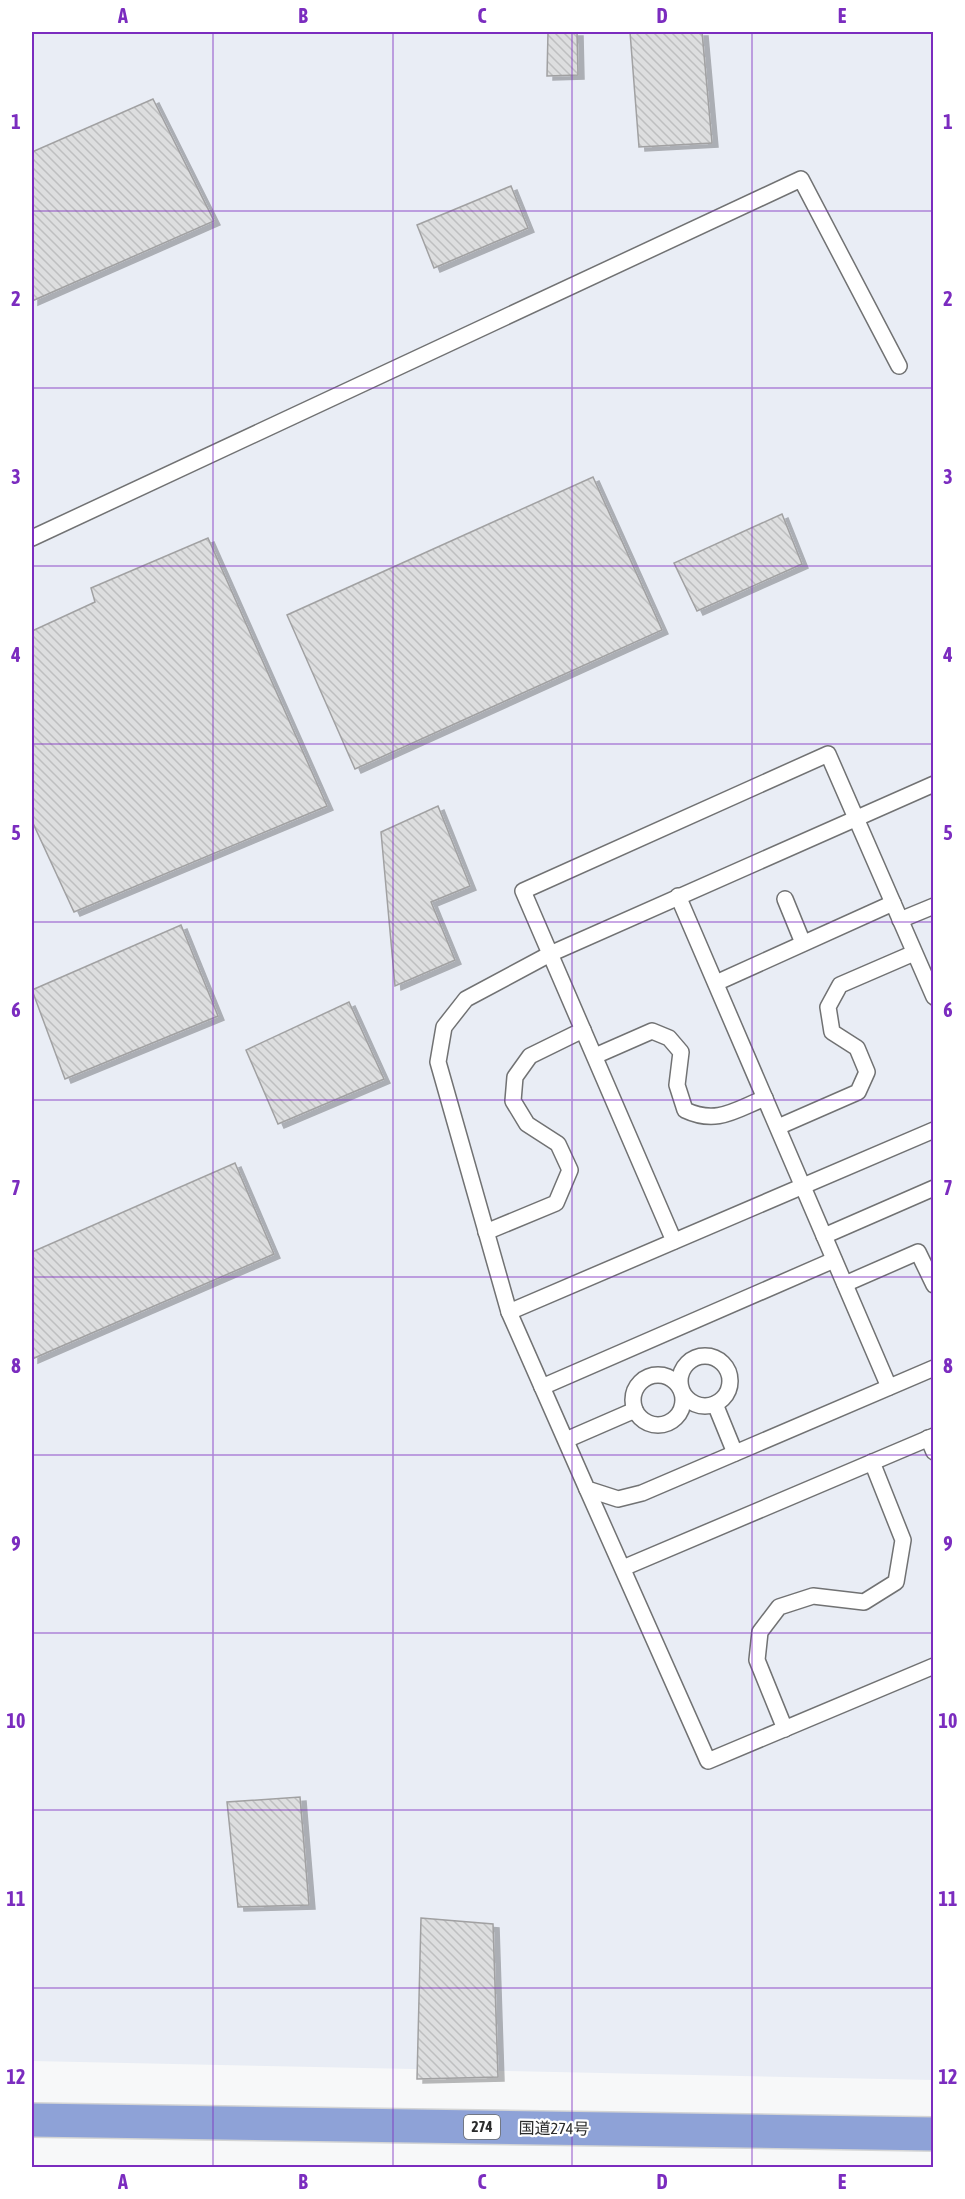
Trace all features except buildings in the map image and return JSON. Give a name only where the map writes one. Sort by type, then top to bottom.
[{"type":"highway","name":"国道274号","points":[[32,2120],[933,2134]]},
{"type":"lane","points":[[32,538],[801,179],[899,366]]},
{"type":"lane","points":[[674,1241],[523,891],[828,754],[914,953],[931,987]]},
{"type":"lane","points":[[933,784],[550,954],[466,999],[444,1028],[438,1062],[509,1312],[708,1761],[933,1666]]},
{"type":"lane","points":[[678,896],[889,1387]]},
{"type":"lane","points":[[784,899],[803,943]]},
{"type":"lane","points":[[716,983],[893,903]]},
{"type":"lane","points":[[900,920],[933,906]]},
{"type":"lane","points":[[778,1127],[858,1092],[867,1072],[857,1048],[832,1032],[828,1007],[840,985],[914,953]]},
{"type":"lane","points":[[486,1232],[556,1203],[570,1170],[558,1144],[527,1124],[513,1101],[515,1077],[530,1056],[583,1030]]},
{"type":"lane","points":[[594,1056],[652,1031],[669,1038],[681,1052],[677,1085],[685,1110],[698,1116],[712,1118],[765,1098]]},
{"type":"lane","points":[[509,1312],[933,1130]]},
{"type":"lane","points":[[824,1236],[933,1188]]},
{"type":"lane","points":[[844,1284],[918,1252],[933,1285]]},
{"type":"lane","points":[[542,1387],[834,1260]]},
{"type":"lane","points":[[715,1404],[707,1406],[692,1403],[682,1391],[677,1383],[662,1375],[645,1379],[634,1392],[635,1410],[639,1416],[652,1425],[668,1424],[675,1419],[683,1406],[682,1391],[680,1383],[685,1366],[699,1357],[716,1358],[728,1370],[730,1378],[727,1393],[715,1404]]},
{"type":"lane","points":[[587,1489],[618,1498],[642,1493],[933,1368]]},
{"type":"lane","points":[[715,1404],[735,1453]]},
{"type":"lane","points":[[566,1440],[635,1410]]},
{"type":"lane","points":[[623,1568],[872,1462],[931,1442]]},
{"type":"lane","points":[[785,1729],[757,1660],[760,1632],[779,1607],[813,1596],[864,1602],[896,1582],[903,1540],[872,1462]]},
{"type":"shaded area","points":[[32,32],[933,32],[933,2080],[32,2061]]}]
